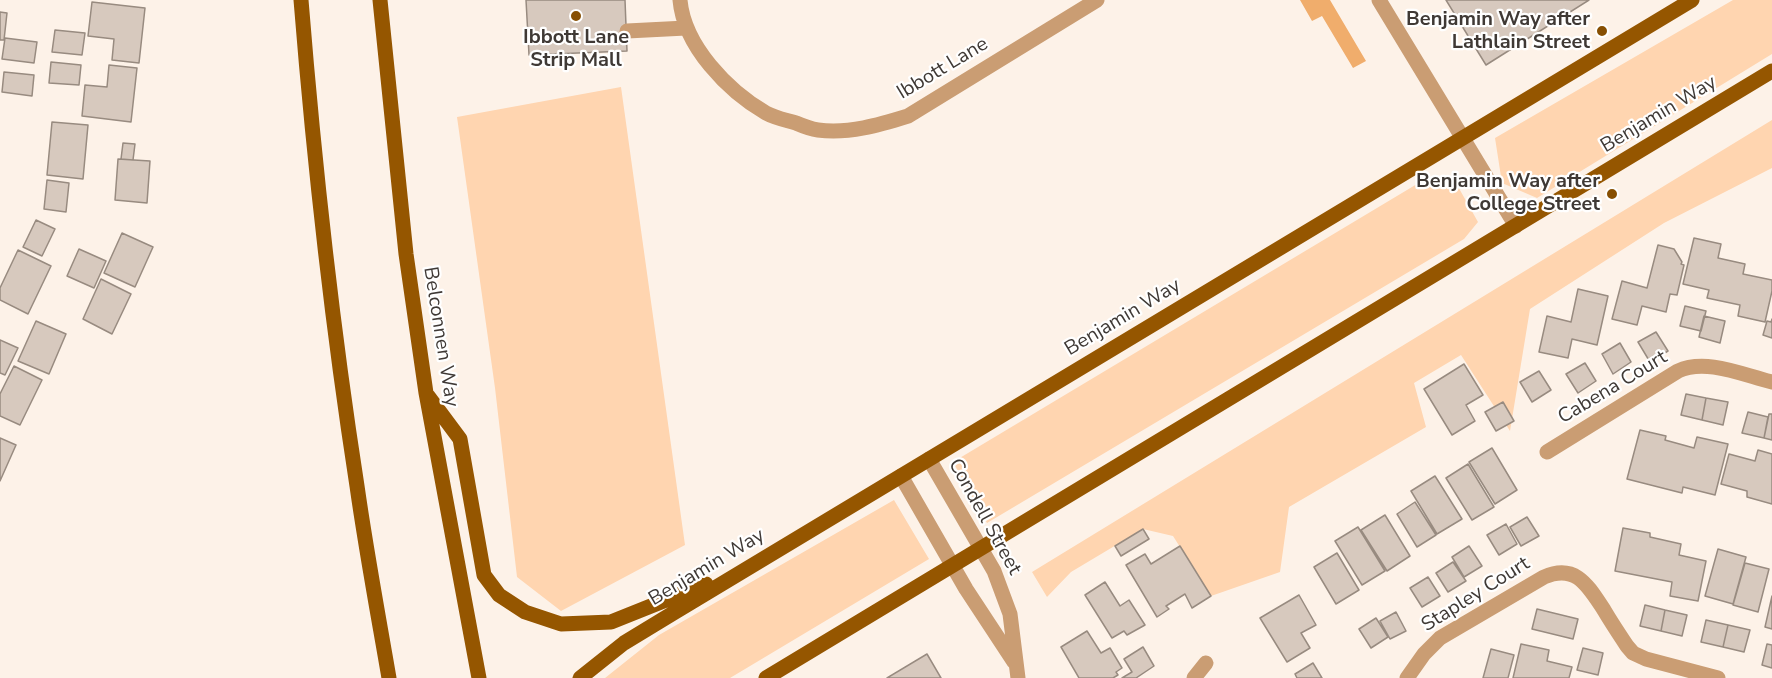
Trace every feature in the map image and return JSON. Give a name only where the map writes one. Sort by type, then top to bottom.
[{"type":"main road","points":[[301,0],[330,291],[357,486],[389,678]]},
{"type":"main road","name":"Belconnen Way","points":[[380,0],[406,254],[426,393],[479,678]]},
{"type":"main road","name":"Benjamin Way","points":[[580,678],[624,643],[1692,0]]},
{"type":"main road","name":"Benjamin Way","points":[[766,678],[1772,71]]},
{"type":"main road","points":[[426,393],[460,439],[484,575],[500,595],[525,612],[561,624],[611,622],[749,567]]},
{"type":"street","name":"Ibbott Lane","points":[[680,0],[686,28],[710,65],[735,91],[767,114],[817,130],[842,131],[908,116],[1097,0]]},
{"type":"street","points":[[1379,0],[1516,225]]},
{"type":"street","points":[[627,31],[686,28]]},
{"type":"street","name":"Cabena Court","points":[[1547,452],[1678,371],[1689,367],[1705,365],[1772,382]]},
{"type":"street","name":"Condell Street","points":[[929,459],[994,571],[1010,614],[1017,671]]},
{"type":"street","name":"Condell Street","points":[[900,476],[1017,671]]},
{"type":"street","name":"Stapley Court","points":[[1407,678],[1424,654],[1440,638],[1544,578],[1564,573],[1585,582],[1627,646],[1636,655],[1718,678]]},
{"type":"street","points":[[1194,678],[1206,663]]},
{"type":"shaded area","points":[[1300,0],[1330,0],[1366,61],[1353,68],[1322,16],[1312,21]]},
{"type":"shaded area","points":[[1733,0],[1772,0],[1772,54],[1537,198],[1502,183],[1495,138]]},
{"type":"shaded area","points":[[621,87],[685,545],[561,611],[517,577],[495,388],[457,117]]},
{"type":"shaded area","points":[[1772,120],[1772,168],[1664,223],[1530,309],[1510,431],[1461,355],[1414,383],[1426,427],[1289,507],[1280,572],[1211,596],[1173,536],[1143,529],[1071,572],[1047,597],[1032,572]]},
{"type":"shaded area","points":[[1452,176],[1478,222],[1464,239],[987,523],[953,462],[1422,181]]},
{"type":"shaded area","points":[[894,500],[929,559],[730,678],[605,678],[659,635]]},
{"type":"building","name":"Ibbott Lane Strip Mall","points":[[526,0],[625,0],[627,51],[529,55]]},
{"type":"building","points":[[1446,0],[1589,0],[1486,65]]},
{"type":"building","points":[[92,2],[145,8],[139,63],[112,60],[114,39],[88,36]]},
{"type":"building","points":[[0,12],[7,13],[4,40],[0,40]]},
{"type":"building","points":[[55,30],[85,33],[82,55],[52,52]]},
{"type":"building","points":[[5,38],[37,42],[34,63],[2,59]]},
{"type":"building","points":[[51,62],[81,65],[79,85],[49,83]]},
{"type":"building","points":[[109,65],[137,68],[131,122],[82,116],[85,85],[107,87]]},
{"type":"building","points":[[4,72],[34,75],[32,96],[2,92]]},
{"type":"building","points":[[52,122],[88,125],[83,179],[47,175]]},
{"type":"building","points":[[123,143],[135,144],[133,160],[121,159]]},
{"type":"building","points":[[118,159],[150,161],[147,203],[115,200]]},
{"type":"building","points":[[47,180],[69,183],[66,212],[44,209]]},
{"type":"building","points":[[36,220],[55,229],[42,256],[23,247]]},
{"type":"building","points":[[122,233],[153,247],[135,287],[104,273]]},
{"type":"building","points":[[1694,238],[1721,244],[1718,258],[1745,264],[1743,274],[1772,280],[1772,291],[1765,322],[1738,316],[1740,305],[1707,298],[1709,290],[1683,284]]},
{"type":"building","points":[[1658,245],[1674,249],[1681,264],[1684,265],[1677,295],[1670,294],[1666,312],[1642,306],[1637,325],[1612,319],[1622,281],[1647,288]]},
{"type":"building","points":[[79,249],[106,261],[94,288],[67,276]]},
{"type":"building","points":[[18,250],[51,266],[28,314],[0,300],[0,288]]},
{"type":"building","points":[[101,279],[131,294],[112,334],[83,319]]},
{"type":"building","points":[[1578,289],[1608,296],[1597,345],[1572,339],[1568,358],[1539,352],[1547,316],[1571,322]]},
{"type":"building","points":[[1685,306],[1706,311],[1701,331],[1680,326]]},
{"type":"building","points":[[1704,316],[1725,321],[1720,343],[1699,337]]},
{"type":"building","points":[[1772,319],[1772,338],[1763,335],[1767,321],[1771,322]]},
{"type":"building","points":[[36,321],[66,334],[49,374],[18,361]]},
{"type":"building","points":[[1656,332],[1668,351],[1650,362],[1638,342]]},
{"type":"building","points":[[0,340],[18,348],[5,375],[0,373]]},
{"type":"building","points":[[1620,343],[1631,362],[1613,374],[1602,354]]},
{"type":"building","points":[[1585,363],[1596,381],[1578,393],[1566,374]]},
{"type":"building","points":[[1464,364],[1483,395],[1466,405],[1475,421],[1452,435],[1424,389]]},
{"type":"building","points":[[14,366],[42,380],[20,425],[0,416],[0,394]]},
{"type":"building","points":[[1539,371],[1551,390],[1532,402],[1520,382]]},
{"type":"building","points":[[1686,394],[1706,398],[1702,420],[1681,415]]},
{"type":"building","points":[[1706,398],[1728,402],[1723,425],[1702,420]]},
{"type":"building","points":[[1503,402],[1514,421],[1496,431],[1485,412]]},
{"type":"building","points":[[1748,412],[1768,417],[1764,438],[1742,433]]},
{"type":"building","points":[[1769,414],[1772,414],[1772,440],[1764,438]]},
{"type":"building","points":[[1640,430],[1666,436],[1665,440],[1694,448],[1697,437],[1728,444],[1715,495],[1683,487],[1682,493],[1627,479]]},
{"type":"building","points":[[0,438],[16,445],[0,481]]},
{"type":"building","points":[[1492,448],[1517,490],[1495,504],[1469,462]]},
{"type":"building","points":[[1758,450],[1772,454],[1772,504],[1747,497],[1747,491],[1721,484],[1729,454],[1755,461]]},
{"type":"building","points":[[1468,464],[1494,507],[1472,520],[1446,478]]},
{"type":"building","points":[[1435,476],[1462,519],[1437,534],[1411,491]]},
{"type":"building","points":[[1415,502],[1436,535],[1417,547],[1397,514]]},
{"type":"building","points":[[1385,515],[1410,556],[1387,571],[1361,530]]},
{"type":"building","points":[[1527,517],[1539,536],[1521,546],[1510,527]]},
{"type":"building","points":[[1506,524],[1517,544],[1499,555],[1487,535]]},
{"type":"building","points":[[1358,527],[1385,571],[1362,585],[1335,541]]},
{"type":"building","points":[[1623,528],[1650,533],[1650,537],[1681,544],[1679,555],[1706,561],[1698,601],[1670,596],[1672,582],[1615,571]]},
{"type":"building","points":[[1143,529],[1149,539],[1121,556],[1115,546]]},
{"type":"building","points":[[1180,546],[1211,596],[1192,608],[1185,594],[1166,606],[1169,609],[1157,617],[1126,565],[1145,554],[1151,564]]},
{"type":"building","points":[[1469,546],[1482,566],[1464,577],[1452,557]]},
{"type":"building","points":[[1718,549],[1746,557],[1733,604],[1705,596]]},
{"type":"building","points":[[1337,553],[1359,590],[1336,604],[1314,567]]},
{"type":"building","points":[[1453,562],[1466,581],[1448,592],[1436,573]]},
{"type":"building","points":[[1745,563],[1769,569],[1758,612],[1733,605]]},
{"type":"building","points":[[1428,577],[1440,596],[1422,607],[1410,588]]},
{"type":"building","points":[[1105,582],[1120,606],[1129,600],[1145,625],[1127,635],[1124,631],[1112,638],[1085,595]]},
{"type":"building","points":[[1299,595],[1316,625],[1301,633],[1310,648],[1287,662],[1260,618]]},
{"type":"building","points":[[1772,596],[1772,629],[1765,627]]},
{"type":"building","points":[[1645,605],[1665,610],[1661,631],[1640,626]]},
{"type":"building","points":[[1537,609],[1578,619],[1573,639],[1532,629]]},
{"type":"building","points":[[1665,610],[1687,615],[1682,636],[1661,631]]},
{"type":"building","points":[[1396,612],[1406,631],[1390,639],[1380,621]]},
{"type":"building","points":[[1376,618],[1388,637],[1371,648],[1359,629]]},
{"type":"building","points":[[1706,620],[1728,625],[1723,647],[1701,642]]},
{"type":"building","points":[[1728,625],[1750,630],[1744,652],[1723,647]]},
{"type":"building","points":[[1087,631],[1101,653],[1110,648],[1122,668],[1116,672],[1118,675],[1113,678],[1079,678],[1061,647]]},
{"type":"building","points":[[1521,644],[1549,650],[1547,661],[1572,667],[1569,678],[1513,678]]},
{"type":"building","points":[[1767,644],[1772,645],[1772,668],[1762,665]]},
{"type":"building","points":[[1143,647],[1154,666],[1136,678],[1122,678],[1132,672],[1124,659]]},
{"type":"building","points":[[1583,648],[1603,653],[1598,675],[1577,670]]},
{"type":"building","points":[[1491,649],[1514,655],[1508,678],[1483,678]]},
{"type":"building","points":[[927,654],[941,678],[887,678]]},
{"type":"building","points":[[1313,663],[1322,678],[1297,678],[1295,674]]},
{"type":"place","name":"Ibbott Lane Strip Mall","points":[[576,16]]},
{"type":"place","name":"Benjamin Way after Lathlain Street","points":[[1602,31]]},
{"type":"place","name":"Benjamin Way after College Street","points":[[1612,194]]}]
